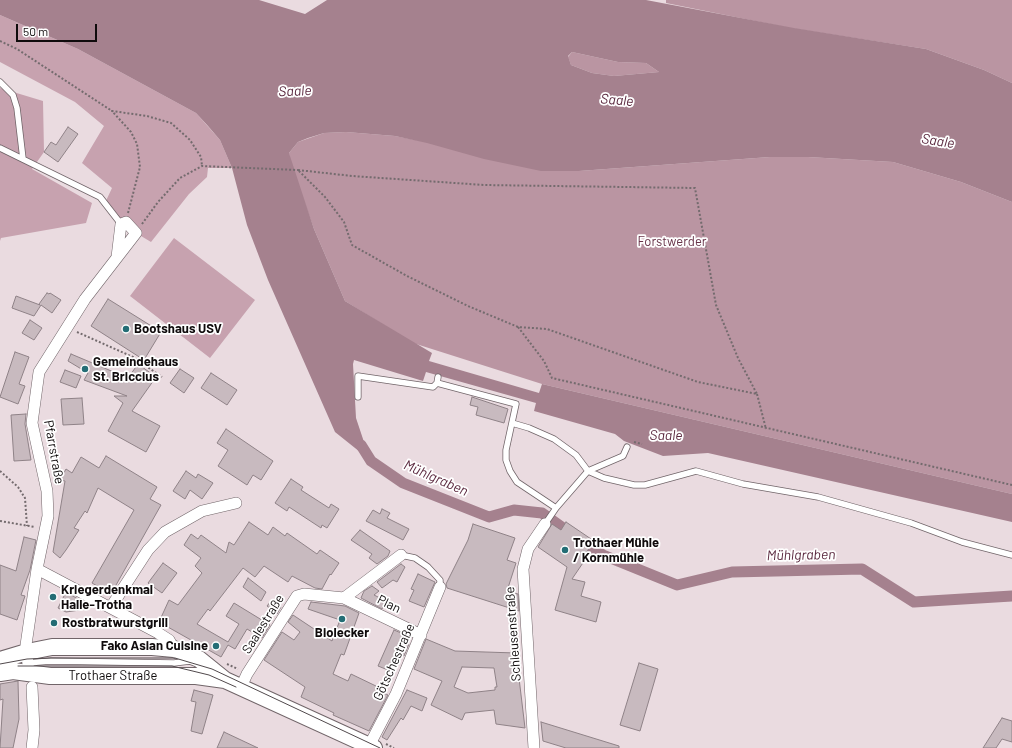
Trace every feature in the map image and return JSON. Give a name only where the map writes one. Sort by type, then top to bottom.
[{"type":"main road","name":"Trothaer Straße","points":[[18,667],[52,647],[152,647],[174,656],[199,659],[225,680]]},
{"type":"main road","name":"Trothaer Straße","points":[[18,667],[50,676],[196,676],[225,680],[372,747]]},
{"type":"street","points":[[123,223],[136,233]]},
{"type":"street","name":"Pfarrstraße","points":[[117,256],[123,223]]},
{"type":"street","name":"Pfarrstraße","points":[[32,748],[34,730],[18,667],[26,645],[37,569],[48,516],[47,491],[32,423],[39,372],[85,299],[136,233]]},
{"type":"street","points":[[111,607],[148,550],[165,532],[202,511],[236,503]]},
{"type":"street","name":"Schleusenstraße","points":[[534,748],[523,569],[528,549],[545,524]]},
{"type":"street","points":[[344,598],[401,555]]},
{"type":"street","name":"Trothaer Straße","points":[[37,569],[158,633],[169,640],[174,656]]},
{"type":"street","name":"Götschestraße","points":[[372,747],[396,694],[440,587]]},
{"type":"street","name":"Saalestraße","points":[[242,687],[247,674],[297,596],[304,594],[344,598]]},
{"type":"street","name":"Plan","points":[[344,598],[421,635]]},
{"type":"lane","points":[[0,82],[13,95],[17,108],[23,159]]},
{"type":"lane","points":[[0,148],[100,197],[123,223]]},
{"type":"lane","points":[[358,397],[358,374],[433,387],[437,383],[438,376]]},
{"type":"lane","points":[[437,383],[516,404],[506,450],[506,460],[510,471],[517,482],[556,508]]},
{"type":"lane","points":[[512,423],[529,428],[554,439],[576,455],[588,470],[604,478],[634,485],[645,485],[696,471],[743,484],[818,497],[911,522],[962,542],[1012,555]]},
{"type":"lane","points":[[545,524],[556,508],[588,470],[623,456],[627,447]]},
{"type":"lane","points":[[401,555],[415,558],[428,567],[440,580],[440,587]]},
{"type":"lane","points":[[160,676],[170,670],[174,656],[196,676]]},
{"type":"path","points":[[0,41],[17,49],[112,112],[131,132],[137,144],[140,167],[123,223]]},
{"type":"path","points":[[112,112],[148,116],[171,123],[190,140],[201,157],[202,166]]},
{"type":"path","points":[[136,233],[158,202],[180,178],[202,166],[208,168],[298,170],[352,176],[484,185],[695,188],[716,305],[738,358],[757,394],[766,429]]},
{"type":"path","points":[[298,170],[325,197],[344,222],[352,245],[407,276],[468,306],[518,327],[546,329],[698,382],[757,394]]},
{"type":"path","points":[[518,327],[544,361],[552,378],[1012,485]]},
{"type":"path","points":[[67,328],[132,357],[162,377]]},
{"type":"path","points":[[0,471],[18,487],[24,498],[28,526]]},
{"type":"path","points":[[0,521],[46,529]]},
{"type":"shaded area","points":[[0,15],[78,49],[196,113],[220,140],[232,168],[208,168],[207,177],[189,194],[151,242],[121,224],[105,203],[112,188],[82,163],[104,126],[75,102],[0,62]]},
{"type":"shaded area","points":[[0,88],[43,101],[44,152],[32,169],[92,203],[86,223],[1,238],[0,241]]},
{"type":"shaded area","points":[[174,238],[255,300],[210,358],[130,296]]},
{"type":"green space","points":[[666,0],[1012,0],[1012,83],[984,70],[926,49],[790,28],[666,3]]},
{"type":"green space","points":[[572,52],[618,62],[646,63],[659,72],[614,76],[592,73],[571,65],[568,57]]},
{"type":"green space","name":"Forstwerder","points":[[346,132],[395,136],[579,171],[770,157],[808,157],[893,162],[961,182],[1012,202],[1012,494],[542,384],[413,343],[345,301],[314,229],[290,162],[289,153],[298,142],[324,133]]},
{"type":"water","name":"Saale","points":[[0,0],[259,0],[305,14],[327,0],[646,0],[794,28],[926,49],[984,70],[1012,83],[1012,202],[961,182],[893,162],[808,157],[770,157],[579,171],[541,171],[484,159],[427,143],[395,136],[346,132],[324,133],[308,138],[298,142],[289,153],[314,229],[345,301],[432,353],[429,361],[539,393],[542,384],[1012,494],[1012,522],[708,453],[663,456],[624,441],[615,434],[534,411],[536,403],[426,372],[423,381],[354,360],[356,418],[370,460],[335,432],[268,280],[247,225],[232,168],[220,140],[196,113],[78,49],[0,15]],"holes":[[[572,52],[618,62],[646,63],[659,72],[614,76],[592,73],[571,65],[568,56]]]},
{"type":"building","points":[[68,127],[78,134],[58,162],[44,152],[51,142],[56,145]]},
{"type":"building","points":[[47,293],[50,293],[61,300],[52,313],[41,305],[34,316],[12,308],[16,296],[40,305],[39,304]]},
{"type":"building","name":"Bootshaus USV","points":[[108,299],[161,332],[144,360],[91,326]]},
{"type":"building","points":[[30,320],[42,328],[34,340],[22,333]]},
{"type":"building","points":[[15,352],[29,357],[19,384],[25,386],[18,404],[0,397]]},
{"type":"building","points":[[71,354],[128,378],[138,364],[156,377],[132,411],[160,426],[146,452],[108,431],[123,403],[114,396],[127,396],[84,380],[88,373],[68,361]]},
{"type":"building","points":[[180,369],[194,378],[184,393],[170,383]]},
{"type":"building","points":[[65,370],[81,376],[76,388],[60,382]]},
{"type":"building","points":[[211,373],[237,390],[227,405],[201,388]]},
{"type":"building","points":[[472,397],[508,409],[504,423],[476,415],[478,407],[470,405]]},
{"type":"building","points":[[82,398],[84,424],[63,425],[61,399]]},
{"type":"building","points":[[26,414],[25,424],[31,460],[14,461],[11,415]]},
{"type":"building","points":[[226,429],[273,461],[261,480],[253,475],[247,485],[218,466],[228,450],[217,443]]},
{"type":"building","points":[[106,456],[157,487],[150,499],[161,505],[111,594],[92,583],[134,510],[98,488],[87,513],[85,511],[74,528],[79,530],[66,550],[60,558],[53,552],[65,481],[60,480],[66,469],[72,473],[81,457],[99,468]]},
{"type":"building","points":[[186,471],[196,478],[198,474],[213,483],[202,499],[190,490],[185,499],[173,491]]},
{"type":"building","points":[[291,479],[303,487],[301,490],[329,508],[331,504],[339,509],[327,528],[322,525],[321,528],[289,507],[287,511],[275,503]]},
{"type":"building","points":[[382,509],[390,513],[387,518],[409,529],[403,540],[366,521],[373,510],[380,514]]},
{"type":"building","points":[[249,522],[268,535],[273,527],[285,536],[287,533],[317,554],[320,550],[339,563],[331,575],[330,574],[322,589],[315,588],[292,576],[288,582],[264,566],[255,577],[243,568],[210,611],[208,609],[197,624],[228,642],[239,624],[226,616],[234,603],[270,625],[262,638],[247,629],[235,649],[228,645],[221,657],[159,622],[169,600],[178,605],[202,573],[195,566],[201,558],[184,545],[191,534],[198,539],[201,535],[226,553],[229,542],[234,545]]},
{"type":"building","points":[[566,522],[594,541],[586,553],[589,554],[572,579],[585,582],[581,596],[601,602],[596,622],[555,610],[567,567],[538,547],[552,524],[561,530]]},
{"type":"building","points":[[473,524],[515,538],[507,560],[516,563],[507,591],[518,594],[519,611],[447,588],[446,584],[468,540]]},
{"type":"building","points":[[360,530],[390,551],[388,556],[377,564],[369,558],[372,554],[351,540]]},
{"type":"building","points":[[24,537],[36,540],[30,570],[21,595],[25,596],[17,620],[0,614],[0,565],[16,571]]},
{"type":"building","points":[[163,563],[177,573],[162,593],[148,583]]},
{"type":"building","points":[[401,564],[405,567],[397,582],[393,580],[382,588],[377,582]]},
{"type":"building","points":[[418,574],[435,582],[424,607],[409,601],[414,590],[411,589]]},
{"type":"building","points":[[248,578],[266,592],[261,601],[243,587]]},
{"type":"building","points":[[372,586],[379,591],[374,595],[386,601],[382,609],[361,598],[364,591]]},
{"type":"building","points":[[66,592],[82,603],[80,610],[66,612],[58,608]]},
{"type":"building","points":[[271,601],[281,607],[277,614],[267,606]]},
{"type":"building","points":[[311,602],[345,606],[359,613],[344,655],[341,654],[333,674],[348,681],[351,674],[378,687],[377,690],[388,695],[369,731],[333,715],[334,713],[301,697],[305,687],[264,660],[282,632],[294,640],[300,632],[288,622],[293,615],[332,641],[340,620],[308,609]]},
{"type":"building","points":[[394,630],[406,635],[403,641],[409,644],[404,656],[396,652],[388,670],[378,666]]},
{"type":"building","points":[[426,639],[455,651],[516,653],[525,728],[496,724],[494,710],[465,713],[462,720],[431,705],[442,681],[414,669]],"holes":[[[462,667],[494,668],[497,687],[495,687],[495,690],[468,693],[454,687]]]},
{"type":"building","points":[[639,663],[658,669],[640,731],[620,725]]},
{"type":"building","points":[[18,681],[19,719],[13,748],[0,748],[3,699],[0,700],[0,684]]},
{"type":"building","points":[[194,690],[213,695],[202,734],[191,731],[196,702],[191,701]]},
{"type":"building","points":[[407,690],[427,698],[422,711],[411,706],[403,720],[401,718],[387,740],[382,737]]},
{"type":"building","points":[[1002,718],[1012,721],[1012,742],[1002,739],[996,748],[983,748]]},
{"type":"building","points":[[541,722],[619,746],[619,748],[566,748],[543,741]]},
{"type":"building","points":[[224,732],[258,748],[217,748]]},
{"type":"waterway","name":"Mühlgraben","points":[[361,445],[371,461],[403,483],[489,517],[514,510],[542,513],[563,528]]},
{"type":"waterway","name":"Mühlgraben","points":[[590,547],[603,555],[677,585],[732,572],[862,569],[914,602],[1012,596]]},
{"type":"tram line","points":[[0,664],[27,659],[51,658],[175,658],[212,669],[380,748]]},
{"type":"tram line","points":[[18,666],[172,666],[209,675],[236,687]]},
{"type":"place","name":"Bootshaus USV","points":[[126,329]]},
{"type":"place","name":"Gemeindehaus St. Briccius","points":[[85,369]]},
{"type":"place","name":"Trothaer Mühle / Kornmühle","points":[[565,550]]},
{"type":"place","name":"Kriegerdenkmal Halle-Trotha","points":[[53,597]]},
{"type":"place","name":"Biolecker","points":[[342,619]]},
{"type":"place","name":"Rostbratwurstgrill","points":[[54,623]]},
{"type":"place","name":"Fako Asian Cuisine","points":[[216,646]]}]
